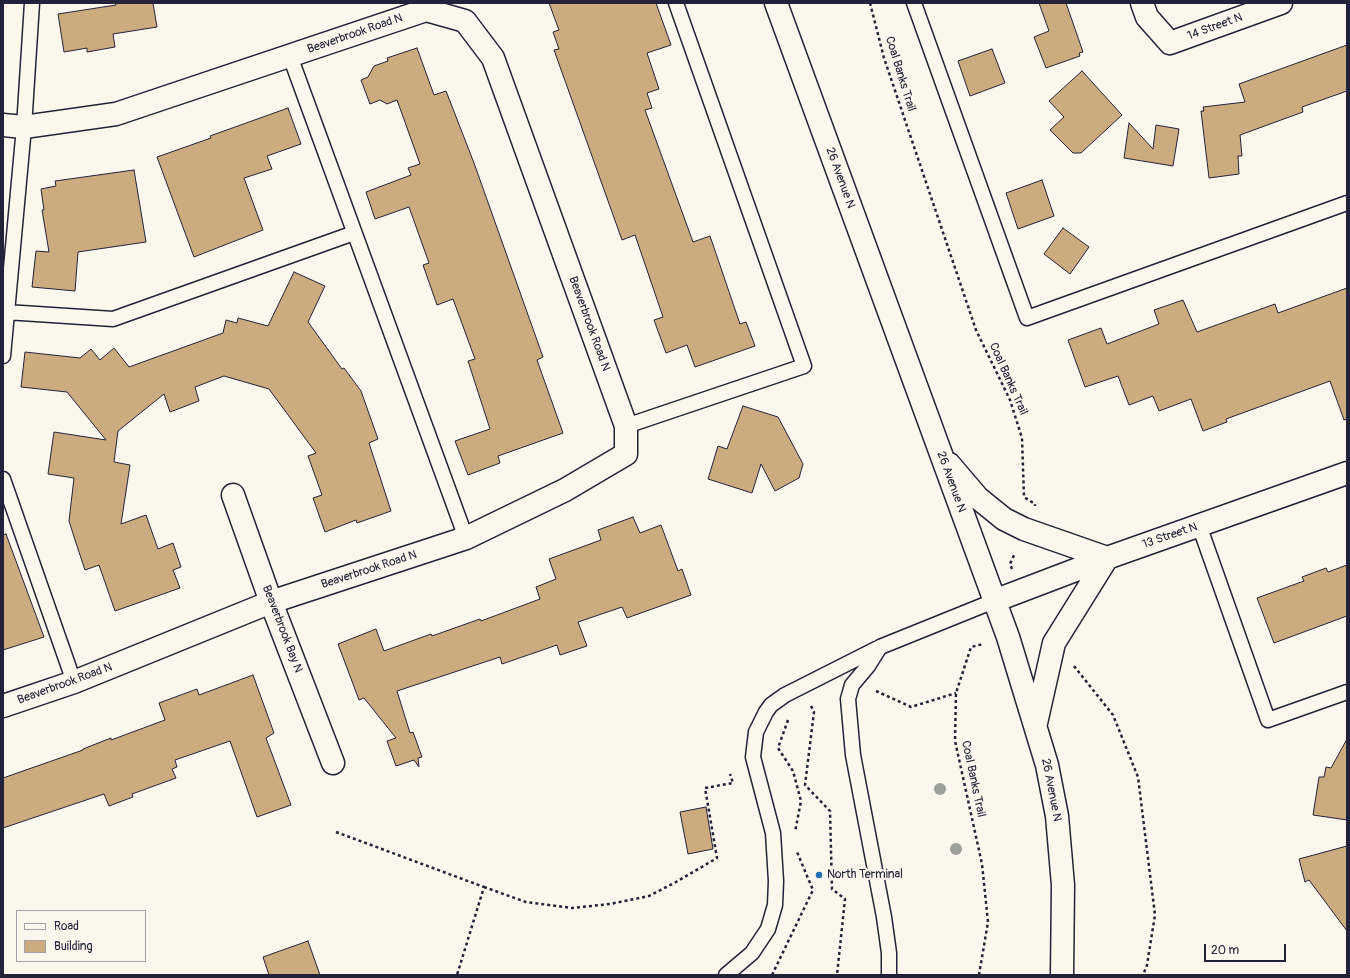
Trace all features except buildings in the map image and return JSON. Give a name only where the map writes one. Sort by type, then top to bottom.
[{"type":"street","name":"26 Avenue N","points":[[776,3],[1008,637],[1047,765],[1057,816],[1063,885],[1062,975]]},
{"type":"street","name":"14 Street N","points":[[1142,3],[1147,17],[1170,43],[1281,3]]},
{"type":"street","name":"Beaverbrook Road N","points":[[3,706],[74,682],[271,602],[466,538],[565,490],[626,454],[626,426],[493,58],[465,21],[426,10],[116,114],[14,126]]},
{"type":"street","points":[[940,453],[978,498],[1004,519],[1024,529],[1107,558],[1054,643],[1035,726]]},
{"type":"street","name":"13 Street N","points":[[994,601],[1107,558],[1347,473]]},
{"type":"street","name":"Beaverbrook Bay N","points":[[233,495],[271,602],[333,763]]},
{"type":"lane","points":[[3,356],[14,126],[32,3]]},
{"type":"lane","points":[[626,426],[804,366],[676,3]]},
{"type":"lane","points":[[914,3],[1027,318],[1347,203]]},
{"type":"lane","points":[[290,56],[466,538]]},
{"type":"lane","points":[[6,312],[113,319],[354,233]]},
{"type":"lane","points":[[3,478],[74,682]]},
{"type":"lane","points":[[1199,526],[1268,720],[1347,692]]},
{"type":"lane","points":[[726,975],[752,953],[768,929],[775,905],[776,881],[773,833],[753,757],[756,732],[771,705],[785,695],[880,647],[994,601]]},
{"type":"lane","points":[[880,647],[868,666],[852,685],[848,699],[853,755],[884,917],[889,953],[889,975]]},
{"type":"path","name":"Coal Banks Trail","points":[[870,3],[884,58],[976,330],[1010,400],[1022,438],[1024,497],[1035,504],[1010,564],[1018,591]]},
{"type":"path","name":"Coal Banks Trail","points":[[979,975],[988,922],[982,864],[955,740],[956,693],[971,647],[1008,637]]},
{"type":"path","points":[[1054,643],[1086,680],[1113,715],[1138,777],[1155,915],[1147,965],[1143,975]]},
{"type":"path","points":[[873,690],[911,707],[956,693]]},
{"type":"path","points":[[805,707],[810,704],[814,712],[805,786],[830,811],[832,889],[845,899],[837,975]]},
{"type":"path","points":[[790,716],[778,748],[793,771],[801,801],[795,836]]},
{"type":"path","points":[[336,832],[526,902],[572,908],[610,904],[649,896],[717,858],[705,788],[734,783],[730,774]]},
{"type":"path","points":[[772,975],[813,890],[796,850]]},
{"type":"path","points":[[457,975],[484,887]]},
{"type":"place","name":"North Terminal","points":[[819,875]]}]
